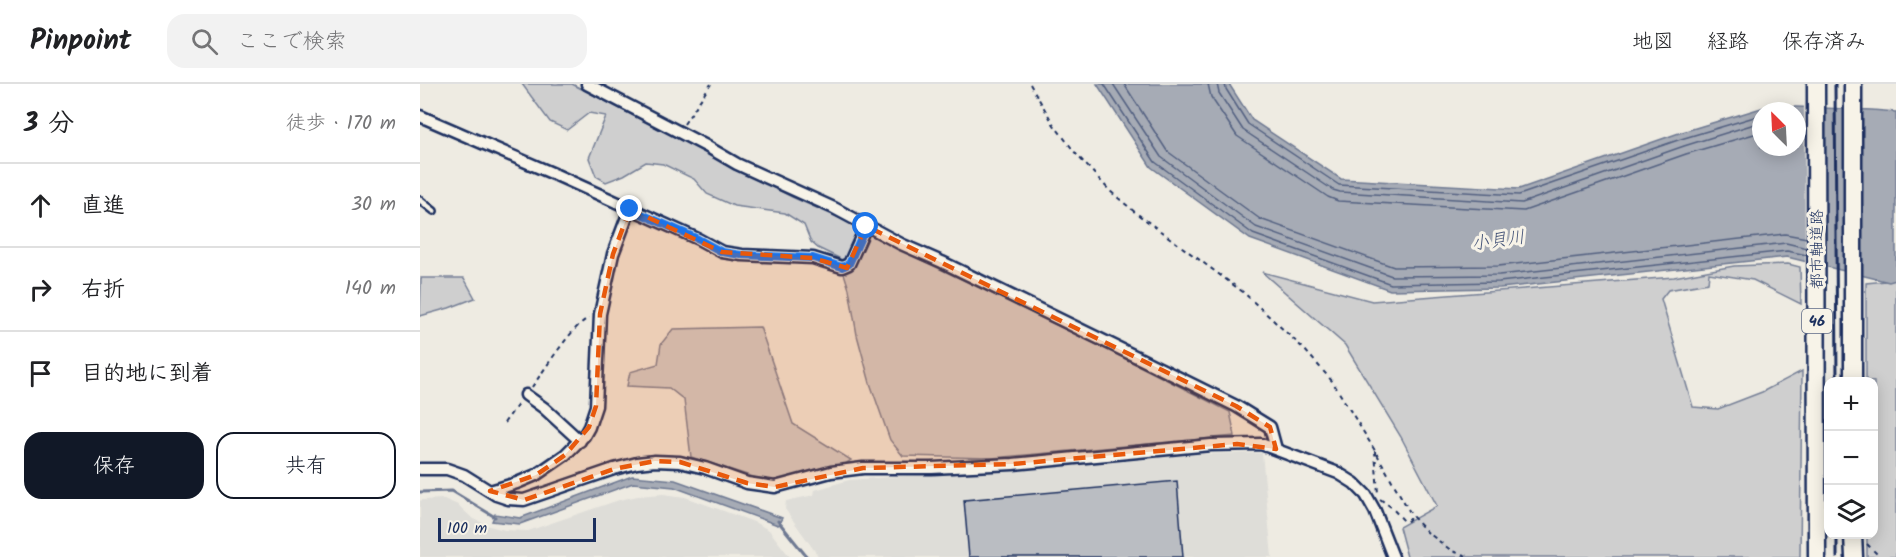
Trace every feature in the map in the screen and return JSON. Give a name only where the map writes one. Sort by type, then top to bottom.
[{"type":"main road","name":"都市軸道路","points":[[1816,84],[1817,557]]},
{"type":"main road","name":"46","points":[[1853,84],[1853,377]]},
{"type":"main road","points":[[1854,557],[1860,539]]},
{"type":"street","points":[[587,84],[737,164],[834,208],[901,244],[1236,406],[1270,427],[1276,449]]},
{"type":"street","points":[[421,118],[698,239],[722,252],[813,258],[842,267],[849,264],[866,226]]},
{"type":"street","points":[[490,491],[536,475],[565,455],[580,441],[589,427],[596,406],[600,314],[613,254],[630,209]]},
{"type":"street","points":[[526,395],[580,441]]},
{"type":"street","points":[[420,469],[447,470],[464,474],[496,495],[508,499],[524,500],[614,469],[655,461],[680,462],[747,483],[775,487],[831,472],[863,468],[932,468],[1013,464],[1237,444],[1261,444],[1338,473],[1354,483],[1366,495],[1375,511],[1393,557]]},
{"type":"lane","points":[[420,201],[434,212]]},
{"type":"path","points":[[678,131],[711,84]]},
{"type":"path","points":[[1030,84],[1054,125],[1077,155],[1110,191],[1243,292],[1304,349],[1332,381],[1374,448],[1411,515],[1427,532],[1452,552],[1470,557]]},
{"type":"path","points":[[504,423],[574,331],[584,320],[600,314]]},
{"type":"path","points":[[1374,448],[1378,498],[1375,511]]},
{"type":"path","points":[[1378,498],[1406,522],[1411,515]]},
{"type":"path","points":[[1861,539],[1880,557]]},
{"type":"highlighted area","points":[[630,209],[722,252],[813,258],[847,268],[866,226],[1236,406],[1270,427],[1276,449],[1237,444],[1013,464],[863,468],[775,487],[747,483],[680,462],[655,461],[614,469],[524,500],[490,491],[536,475],[565,455],[589,427],[596,406],[600,314],[613,254]]},
{"type":"shaded area","points":[[522,84],[572,84],[792,197],[853,224],[905,252],[1230,412],[1235,436],[992,458],[903,456],[890,440],[870,383],[857,335],[849,289],[839,258],[818,248],[811,242],[804,225],[785,213],[734,206],[707,194],[694,179],[663,164],[646,162],[606,182],[596,176],[589,158],[606,116],[589,113],[567,130],[550,122]]},
{"type":"shaded area","points":[[1788,264],[1800,267],[1801,304],[1753,280],[1709,273],[1708,283],[1668,290],[1661,299],[1693,407],[1718,409],[1762,392],[1802,371],[1800,557],[1407,557],[1399,527],[1437,506],[1401,437],[1345,345],[1262,272],[1372,301],[1674,277],[1734,266]]},
{"type":"shaded area","points":[[421,278],[464,278],[475,298],[420,316]]},
{"type":"shaded area","points":[[1896,280],[1896,557],[1867,557],[1867,539],[1878,539],[1878,377],[1866,377],[1866,283]]},
{"type":"shaded area","points":[[760,327],[793,424],[851,460],[842,466],[769,482],[691,457],[684,400],[669,388],[627,386],[630,372],[658,364],[661,344],[673,329]]},
{"type":"shaded area","points":[[1262,453],[1272,557],[819,557],[785,509],[786,501],[814,495],[815,490],[849,480],[1197,454]]},
{"type":"shaded area","points":[[663,494],[685,497],[754,522],[769,530],[790,557],[420,557],[420,501],[422,500],[444,499],[458,505],[472,518],[489,526],[505,530],[528,531],[619,500]]},
{"type":"water","name":"小貝川","points":[[1097,84],[1229,84],[1252,120],[1341,179],[1519,189],[1679,133],[1752,111],[1752,156],[1806,156],[1806,107],[1896,112],[1896,280],[1889,282],[1787,257],[1500,288],[1390,290],[1250,239],[1151,167]]},
{"type":"water","points":[[632,476],[675,480],[782,518],[778,525],[674,487],[633,483],[520,524],[492,521],[495,514],[520,518]]},
{"type":"pier","points":[[1806,104],[1822,105],[1823,269],[1805,264]]},
{"type":"building","points":[[1177,481],[1183,557],[969,557],[964,500]]},
{"type":"waterway","points":[[420,492],[452,491],[495,517]]},
{"type":"waterway","points":[[778,521],[807,557]]},
{"type":"railway","points":[[1835,84],[1837,377]]},
{"type":"railway","points":[[1837,539],[1837,557]]},
{"type":"route","points":[[630,209],[722,252],[813,258],[842,267],[849,264],[866,226]]}]
